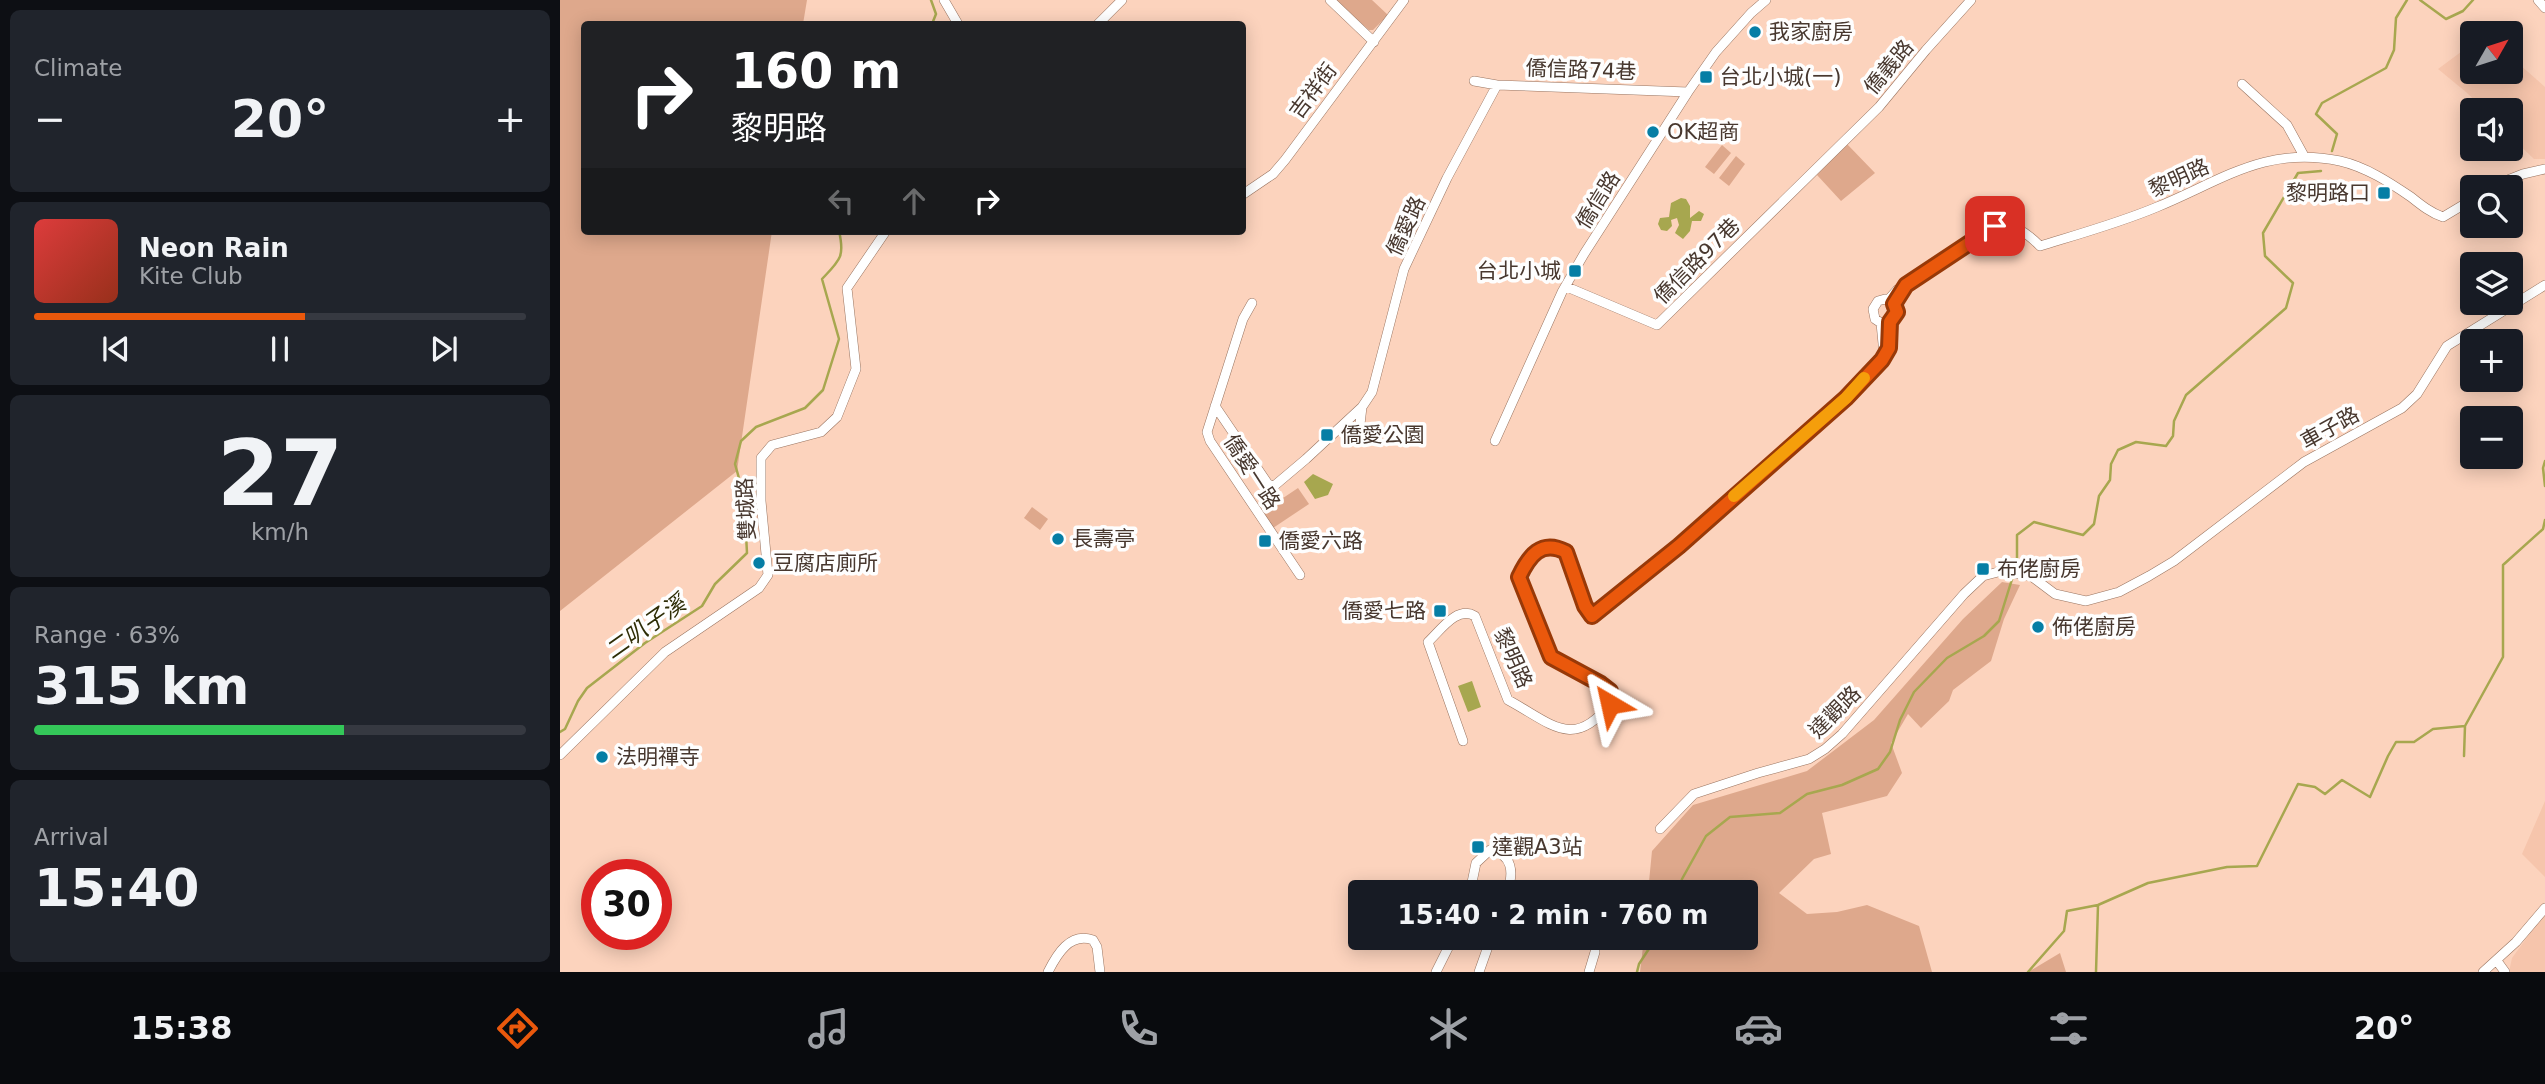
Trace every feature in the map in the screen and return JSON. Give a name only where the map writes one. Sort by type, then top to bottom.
[{"type":"street","points":[[944,0],[956,21]]},
{"type":"street","points":[[1101,21],[1122,0]]},
{"type":"street","points":[[1331,0],[1374,42]]},
{"type":"street","name":"吉祥街","points":[[1246,192],[1273,174],[1404,0]]},
{"type":"street","name":"僑信路","points":[[1495,441],[1562,292],[1584,254],[1716,52],[1766,0]]},
{"type":"street","name":"僑義路","points":[[1831,152],[1879,107],[1971,0]]},
{"type":"street","points":[[2538,0],[2545,8]]},
{"type":"street","name":"僑信路74巷","points":[[1474,81],[1497,85],[1688,92]]},
{"type":"street","points":[[2242,84],[2287,125],[2304,156]]},
{"type":"street","name":"僑愛路","points":[[1362,407],[1372,392],[1404,269],[1447,178],[1497,85]]},
{"type":"street","name":"僑信路97巷","points":[[1567,286],[1657,325],[1831,152]]},
{"type":"street","name":"黎明路","points":[[1891,302],[1906,285],[1995,226],[2008,225],[2027,233],[2040,246],[2156,208],[2258,162],[2304,156],[2340,161],[2387,181],[2432,213],[2443,217],[2460,207]]},
{"type":"street","points":[[2520,175],[2545,169]]},
{"type":"street","name":"雙城路","points":[[560,755],[665,652],[759,588],[765,581],[768,575],[761,501],[761,458],[772,445],[821,432],[837,417],[856,369],[846,289],[883,235]]},
{"type":"street","name":"車子路","points":[[2002,572],[2031,576],[2055,594],[2086,601],[2119,592],[2174,562],[2304,462],[2402,408],[2417,394],[2447,346],[2545,285]]},
{"type":"street","name":"黎明路","points":[[1885,322],[1875,319],[1873,309],[1878,301],[1891,302]]},
{"type":"street","name":"黎明路","points":[[1885,322],[1897,312],[1891,302]]},
{"type":"street","name":"僑愛一路","points":[[1252,303],[1243,319],[1207,432],[1210,441],[1300,575]]},
{"type":"street","name":"黎明路","points":[[1463,741],[1428,642],[1452,619],[1464,612],[1475,615],[1508,700],[1566,731],[1585,729],[1601,716],[1610,704],[1610,691],[1551,657],[1519,577],[1527,561],[1546,548],[1556,547],[1566,552],[1585,606],[1592,616],[1679,546],[1846,398],[1882,360],[1889,348],[1885,322]]},
{"type":"street","points":[[1215,406],[1268,484],[1274,486],[1362,407]]},
{"type":"street","points":[[1359,433],[1362,407]]},
{"type":"street","name":"達觀路","points":[[1660,829],[1694,794],[1809,760],[1825,749],[1842,734],[1964,594],[1983,576],[2002,572]]},
{"type":"street","points":[[1472,880],[1476,863],[1490,850],[1507,858],[1512,867],[1509,880]]},
{"type":"street","points":[[2483,972],[2497,961],[2545,908]]},
{"type":"street","points":[[1048,972],[1058,952],[1074,940],[1087,938],[1093,940],[1097,947],[1100,972]]},
{"type":"street","points":[[1436,972],[1447,950]]},
{"type":"street","points":[[1479,972],[1487,950]]},
{"type":"street","points":[[1589,972],[1595,952]]},
{"type":"street","points":[[2497,961],[2505,972]]},
{"type":"shaded area","points":[[560,0],[807,0],[804,21],[581,21],[581,235],[771,235],[737,471],[560,611]]},
{"type":"shaded area","points":[[1335,0],[1372,0],[1388,15],[1373,30],[1369,30]]},
{"type":"shaded area","points":[[2460,53],[2460,84],[2524,84],[2524,68],[2545,87],[2545,159],[2534,159],[2523,148],[2523,98],[2472,98],[2438,69]]},
{"type":"shaded area","points":[[1847,144],[1875,173],[1841,201],[1817,175]]},
{"type":"shaded area","points":[[1722,145],[1731,153],[1714,174],[1705,167]]},
{"type":"shaded area","points":[[1736,156],[1745,164],[1729,186],[1719,178]]},
{"type":"shaded area","points":[[1681,198],[1686,199],[1690,206],[1690,218],[1699,211],[1704,214],[1701,221],[1692,221],[1690,231],[1683,239],[1675,233],[1679,225],[1677,218],[1671,220],[1672,226],[1667,231],[1661,230],[1658,224],[1660,218],[1669,217],[1671,203]]},
{"type":"shaded area","points":[[1313,474],[1333,484],[1328,495],[1315,499],[1304,482]]},
{"type":"shaded area","points":[[1298,488],[1309,504],[1273,528],[1262,512]]},
{"type":"shaded area","points":[[1032,507],[1048,519],[1040,530],[1024,518]]},
{"type":"shaded area","points":[[2002,582],[2020,585],[2004,619],[1991,661],[1953,690],[1949,701],[1921,728],[1908,714],[1891,743],[1902,773],[1887,796],[1822,813],[1831,854],[1814,859],[1779,893],[1807,914],[1837,912],[1867,905],[1919,926],[1932,972],[1640,972],[1643,950],[1758,950],[1758,880],[1649,880],[1652,851],[1693,805],[1807,771],[1874,720],[1963,619]]},
{"type":"shaded area","points":[[1472,681],[1481,707],[1468,712],[1458,686]]},
{"type":"shaded area","points":[[2545,801],[2545,877],[2522,854]]},
{"type":"shaded area","points":[[2545,913],[2545,972],[2509,972],[2512,958]]},
{"type":"shaded area","points":[[2060,953],[2066,972],[2028,972]]},
{"type":"waterway","name":"二叭子溪","points":[[931,0],[936,14],[933,21]]},
{"type":"waterway","points":[[2332,151],[2337,134],[2316,114],[2322,103],[2386,68],[2394,50],[2396,18],[2407,0]]},
{"type":"waterway","points":[[2420,0],[2446,19],[2463,11],[2473,0]]},
{"type":"waterway","points":[[2015,570],[2017,535],[2034,522],[2083,535],[2094,524],[2099,496],[2110,480],[2111,464],[2118,450],[2136,442],[2166,446],[2173,436],[2174,421],[2186,395],[2286,308],[2293,283],[2265,256],[2263,233],[2298,173],[2321,171]]},
{"type":"waterway","name":"二叭子溪","points":[[560,732],[565,729],[587,688],[645,643],[702,606],[715,584],[747,553],[744,496],[735,464],[741,441],[756,427],[805,408],[823,390],[839,339],[822,279],[841,253],[840,235]]},
{"type":"waterway","points":[[2545,461],[2545,486]]},
{"type":"waterway","points":[[2028,972],[2064,931],[2067,911],[2098,905],[2148,883],[2227,867],[2257,866],[2298,784],[2315,787],[2325,794],[2342,780],[2370,797],[2396,742],[2414,742],[2433,729],[2465,726],[2503,657],[2503,565],[2543,529],[2545,520]]},
{"type":"waterway","points":[[1682,880],[1706,836],[1730,817],[1780,813],[1807,794],[1842,785],[1878,769],[1890,752],[1900,720],[1914,692],[1947,658],[1984,636],[1999,621],[2013,576]]},
{"type":"waterway","points":[[2464,756],[2465,726]]},
{"type":"waterway","points":[[2096,972],[2098,905]]},
{"type":"waterway","points":[[1637,972],[1648,950]]},
{"type":"slow traffic","points":[[1734,496],[1846,398],[1864,378]]},
{"type":"place","name":"我家廚房","points":[[1755,32]]},
{"type":"place","name":"台北小城(一)","points":[[1706,77]]},
{"type":"place","name":"OK超商","points":[[1653,132]]},
{"type":"place","name":"黎明路口","points":[[2384,193]]},
{"type":"place","name":"台北小城","points":[[1575,271]]},
{"type":"place","name":"僑愛公園","points":[[1327,435]]},
{"type":"place","name":"長壽亭","points":[[1058,539]]},
{"type":"place","name":"僑愛六路","points":[[1265,541]]},
{"type":"place","name":"豆腐店廁所","points":[[759,563]]},
{"type":"place","name":"布佬廚房","points":[[1983,569]]},
{"type":"place","name":"僑愛七路","points":[[1440,611]]},
{"type":"place","name":"佈佬廚房","points":[[2038,627]]},
{"type":"place","name":"法明禪寺","points":[[602,757]]},
{"type":"place","name":"達觀A3站","points":[[1478,847]]},
{"type":"route","points":[[1610,704],[1610,691],[1551,657],[1519,577],[1527,561],[1546,548],[1556,547],[1566,552],[1585,606],[1592,616],[1679,546],[1846,398],[1882,360],[1889,348],[1890,322],[1897,312],[1894,304],[1906,285],[1995,226]]}]
